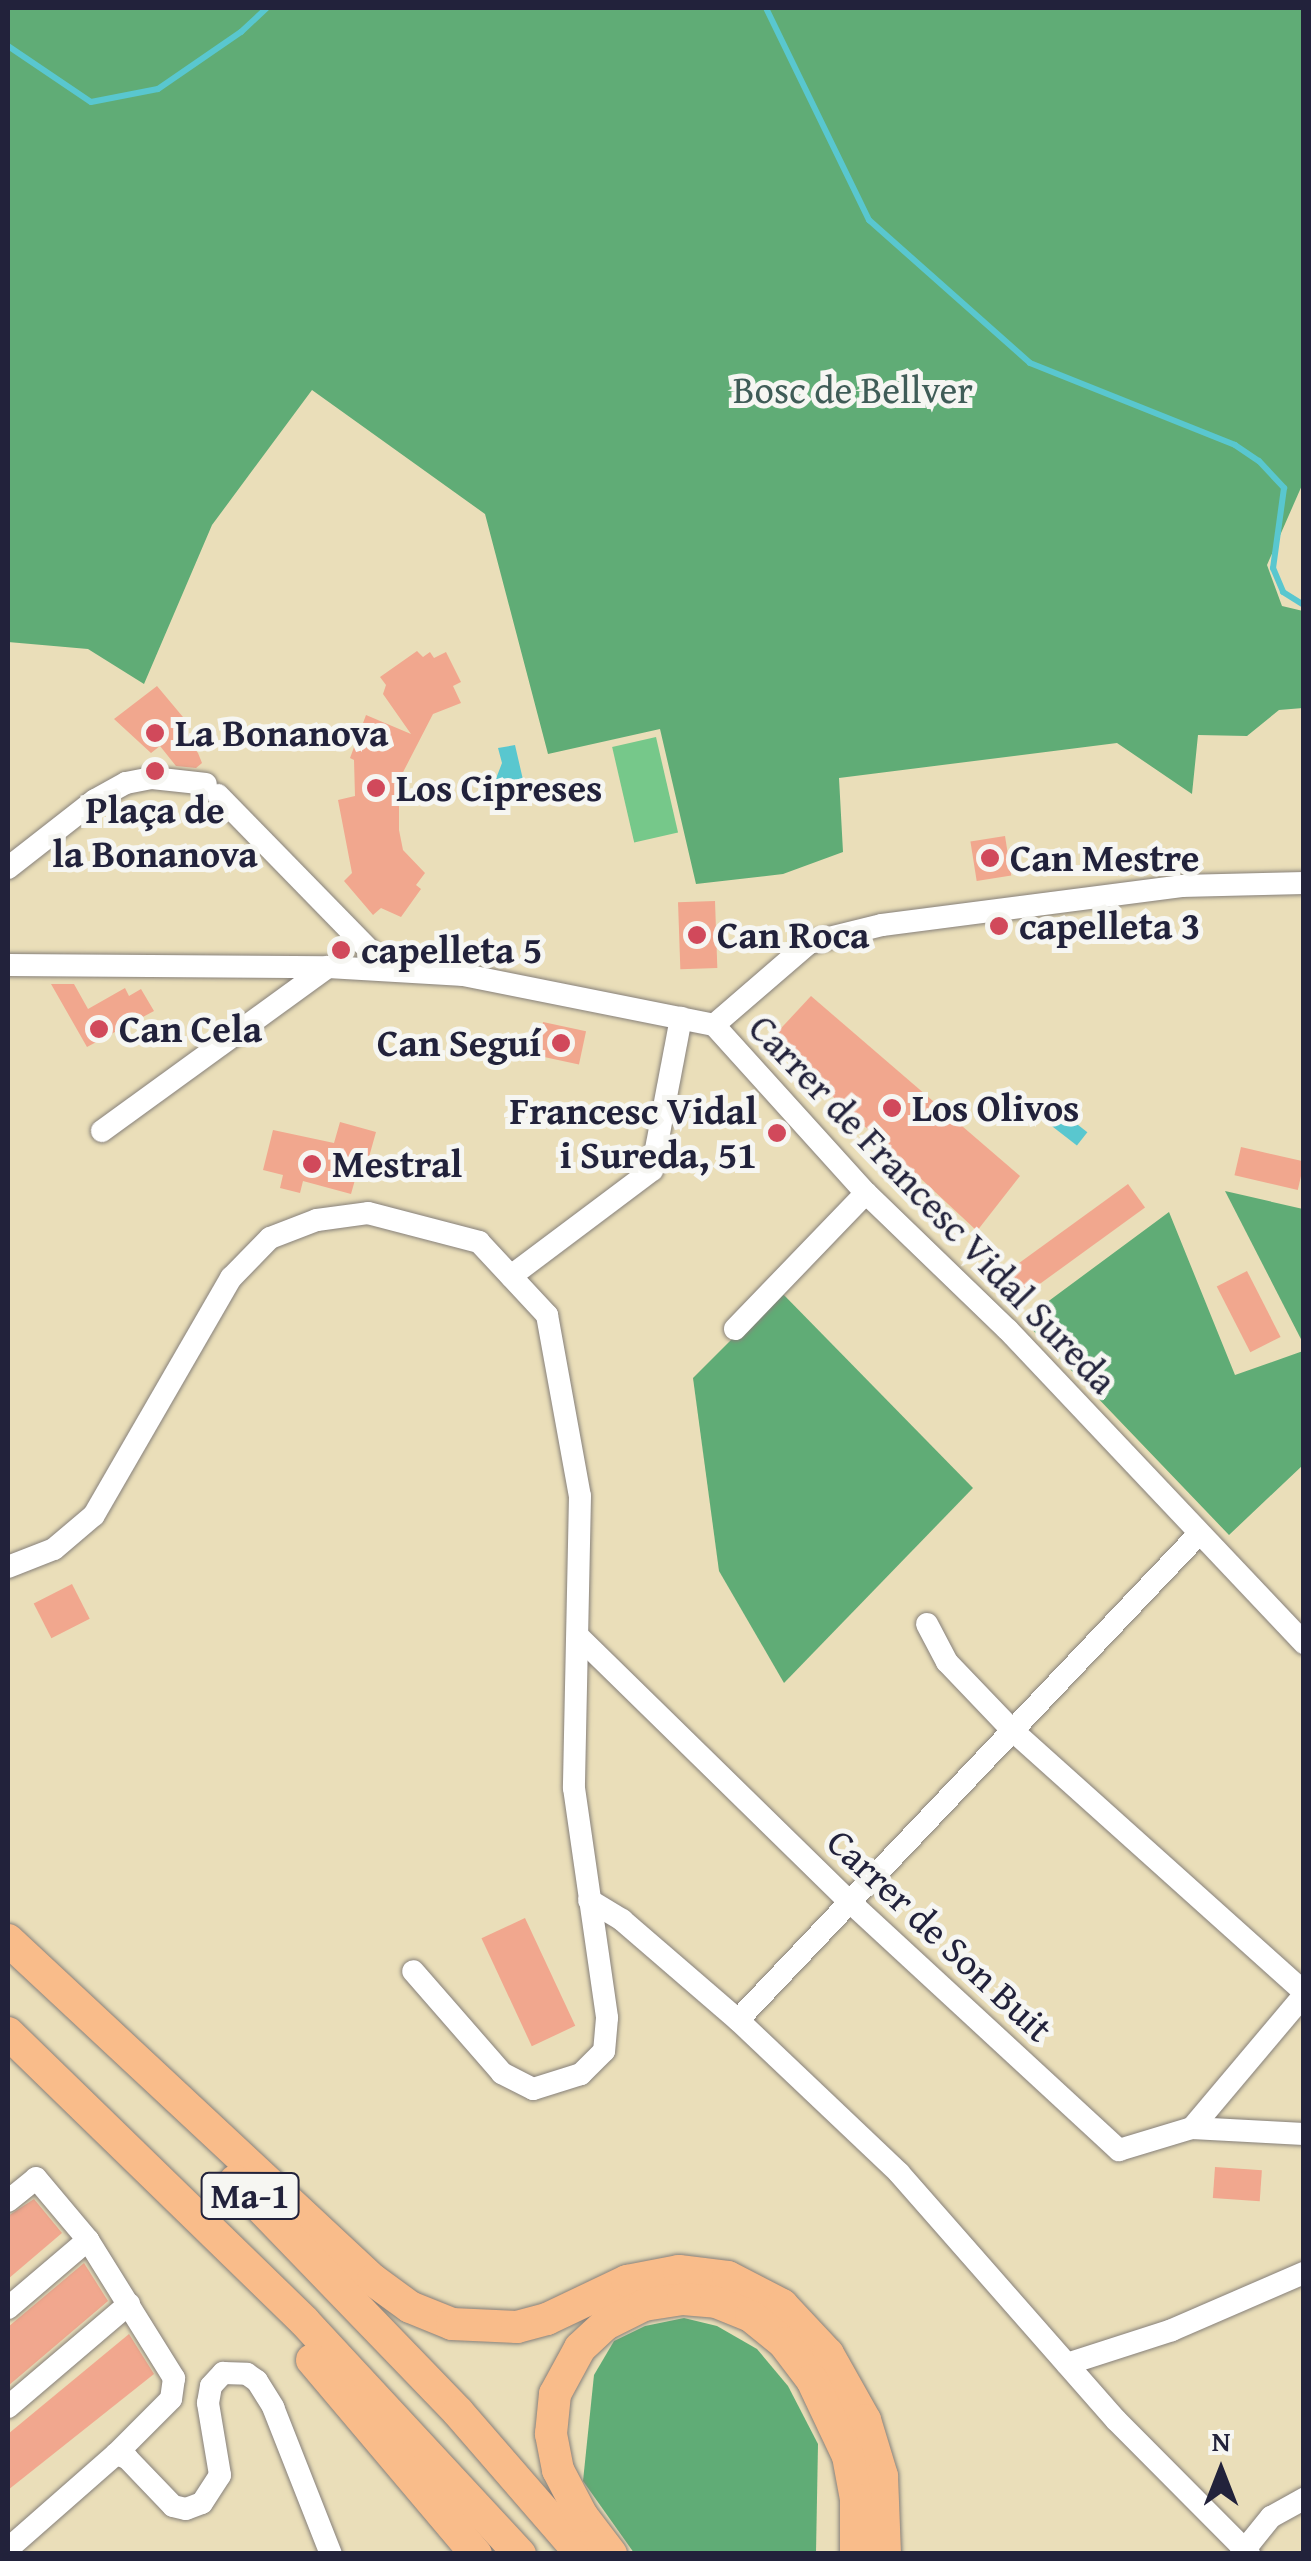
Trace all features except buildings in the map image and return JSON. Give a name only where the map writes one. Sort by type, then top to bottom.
[{"type":"highway","points":[[8,1940],[372,2280],[410,2307],[452,2324],[517,2327],[547,2319],[627,2281],[679,2271],[728,2277],[782,2305],[828,2354],[865,2420],[882,2476],[886,2554]]},
{"type":"highway","name":"Ma-1","points":[[8,1963],[312,2258],[581,2554]]},
{"type":"highway","name":"Ma-1","points":[[8,2034],[183,2201],[370,2389],[520,2554]]},
{"type":"highway","points":[[183,2201],[228,2268],[370,2426],[476,2554]]},
{"type":"highway","points":[[611,2554],[582,2516],[558,2470],[552,2434],[555,2394],[580,2348],[606,2324],[644,2306],[683,2299],[716,2302],[751,2316],[784,2343],[812,2380],[848,2456],[856,2499],[856,2554]]},
{"type":"street","points":[[8,868],[95,800],[126,783],[152,778],[212,789],[388,969]]},
{"type":"street","points":[[714,1024],[810,943],[882,925],[1181,886],[1304,883]]},
{"type":"street","name":"Carrer de Francesc Vidal Sureda","points":[[8,965],[328,967],[464,974],[714,1024],[866,1194],[1008,1330],[1304,1643]]},
{"type":"street","points":[[102,1131],[328,967]]},
{"type":"street","points":[[510,1276],[652,1170],[681,1018]]},
{"type":"street","points":[[735,1330],[866,1194]]},
{"type":"street","points":[[8,1567],[54,1549],[94,1515],[230,1278],[270,1238],[317,1220],[368,1213],[479,1242],[547,1315],[580,1496],[574,1788],[607,2018],[604,2051],[582,2074],[533,2088],[502,2073],[414,1971]]},
{"type":"street","points":[[738,2020],[1198,1535]]},
{"type":"street","points":[[927,1624],[946,1662],[1012,1730],[1304,1993],[1192,2128]]},
{"type":"street","name":"Carrer de Son Buit","points":[[580,1638],[850,1902],[1119,2150],[1192,2128],[1304,2134]]},
{"type":"street","points":[[589,1900],[622,1920],[738,2020],[899,2173],[1067,2364],[1245,2552],[1272,2517],[1304,2499]]},
{"type":"street","points":[[8,2201],[36,2178],[88,2240],[174,2378],[171,2399],[116,2454],[8,2549]]},
{"type":"street","points":[[8,2308],[88,2240]]},
{"type":"street","points":[[1067,2364],[1172,2330],[1304,2273]]},
{"type":"street","points":[[8,2407],[129,2304]]},
{"type":"street","points":[[116,2454],[127,2458],[173,2506],[186,2509],[202,2504],[220,2475],[208,2403],[211,2386],[223,2374],[247,2374],[257,2381],[273,2407],[330,2554]]},
{"type":"green space","name":"Bosc de Bellver","points":[[8,8],[1303,8],[1303,483],[1267,565],[1282,606],[1303,611],[1303,708],[1279,710],[1247,736],[1198,735],[1192,794],[1117,743],[839,778],[843,852],[783,874],[696,884],[660,729],[548,754],[485,514],[312,390],[212,525],[144,684],[88,649],[8,642]]},
{"type":"green space","points":[[656,737],[678,832],[634,843],[612,747]]},
{"type":"green space","points":[[1225,1191],[1303,1209],[1303,1343]]},
{"type":"green space","points":[[1169,1212],[1235,1375],[1303,1351],[1303,1465],[1229,1535],[1023,1320]]},
{"type":"green space","points":[[780,1291],[973,1488],[784,1683],[719,1571],[693,1378]]},
{"type":"green space","points":[[684,2318],[717,2326],[757,2349],[788,2386],[818,2444],[816,2553],[634,2553],[583,2481],[594,2375],[614,2341],[645,2326]]},
{"type":"water","points":[[515,745],[524,784],[505,808],[487,802],[502,763],[498,748]]},
{"type":"water","points":[[1059,1110],[1087,1132],[1077,1146],[1049,1123]]},
{"type":"waterway","points":[[8,46],[91,102],[158,89],[241,32],[267,8]]},
{"type":"waterway","points":[[766,8],[869,220],[1030,363],[1235,445],[1259,461],[1284,488],[1273,568],[1283,592],[1304,605]]},
{"type":"place","name":"La Bonanova","points":[[155,733]]},
{"type":"place","name":"Plaça de la Bonanova","points":[[155,771]]},
{"type":"place","name":"Los Cipreses","points":[[376,788]]},
{"type":"place","name":"Can Mestre","points":[[990,858]]},
{"type":"place","name":"capelleta 3","points":[[999,926]]},
{"type":"place","name":"Can Roca","points":[[697,935]]},
{"type":"place","name":"capelleta 5","points":[[341,950]]},
{"type":"place","name":"Can Cela","points":[[99,1029]]},
{"type":"place","name":"Can Seguí","points":[[561,1043]]},
{"type":"place","name":"Los Olivos","points":[[892,1108]]},
{"type":"place","name":"Francesc Vidal i Sureda, 51","points":[[777,1133]]},
{"type":"place","name":"Mestral","points":[[312,1164]]}]
